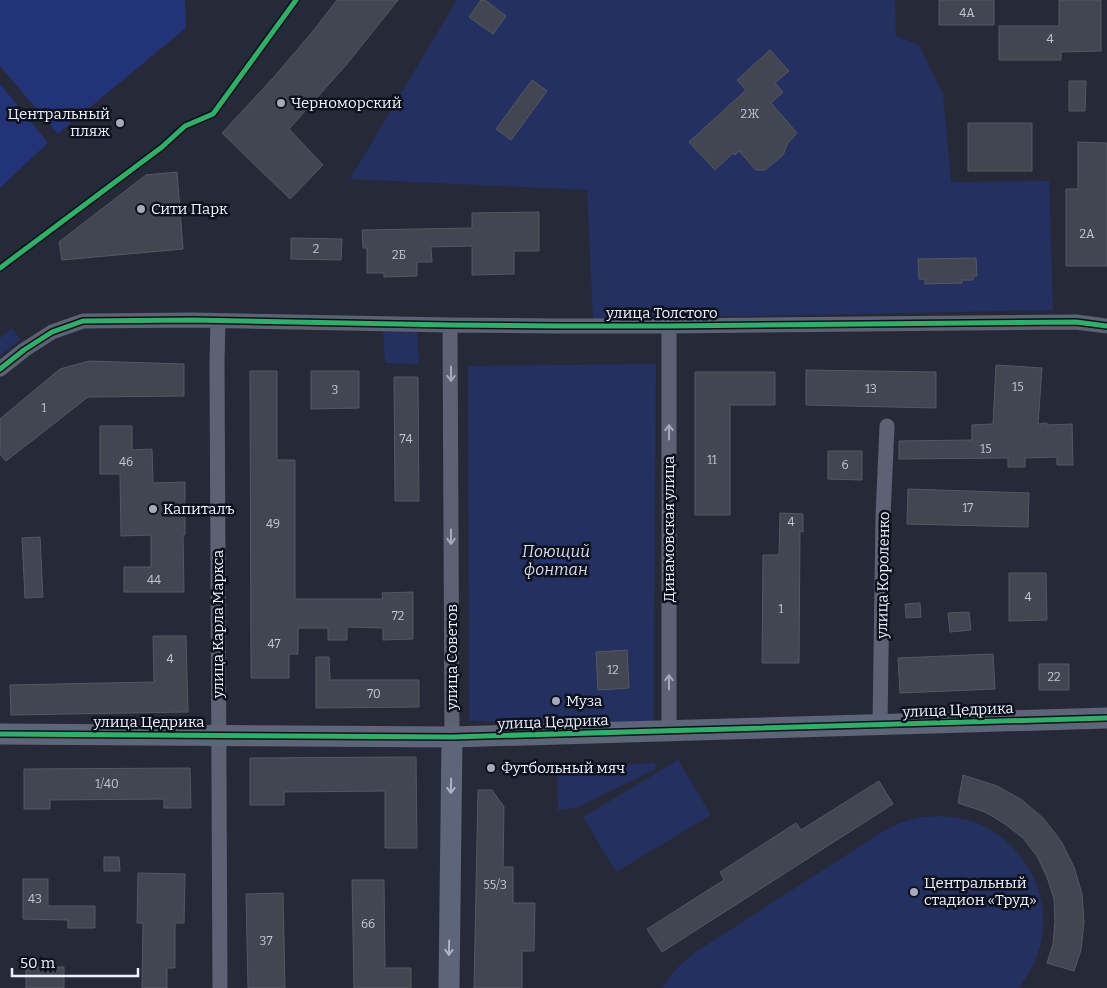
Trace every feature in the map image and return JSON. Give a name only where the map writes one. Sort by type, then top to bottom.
[{"type":"street","name":"улица Толстого","points":[[0,369],[24,350],[52,332],[82,321],[218,320],[450,326],[1076,322],[1107,326]]},
{"type":"street","name":"улица Карла Маркса","points":[[218,320],[220,988]]},
{"type":"street","name":"улица Советов","points":[[449,988],[452,737],[450,326]]},
{"type":"street","name":"Динамовская улица","points":[[669,326],[669,731]]},
{"type":"street","name":"улица Короленко","points":[[880,724],[883,517],[887,426]]},
{"type":"street","name":"улица Цедрика","points":[[0,734],[452,737],[1107,718]]},
{"type":"shaded area","points":[[457,0],[895,0],[896,36],[919,45],[943,94],[951,182],[1049,181],[1053,310],[593,319],[587,190],[350,179]]},
{"type":"shaded area","points":[[12,328],[20,339],[0,356],[0,338]]},
{"type":"shaded area","points":[[383,330],[417,331],[419,364],[385,363]]},
{"type":"shaded area","points":[[656,364],[653,723],[469,721],[468,366]]},
{"type":"shaded area","points":[[678,760],[711,815],[616,872],[583,817]]},
{"type":"shaded area","points":[[655,763],[656,769],[576,808],[558,810],[557,768]]},
{"type":"shaded area","name":"Центральный стадион «Труд»","points":[[941,816],[962,819],[982,825],[1003,839],[1020,856],[1033,876],[1040,898],[1043,921],[1040,944],[1032,967],[1018,988],[663,988],[678,968],[697,951],[882,832],[900,823],[920,817]]},
{"type":"water","points":[[0,0],[199,0],[198,18],[54,137],[0,188]]},
{"type":"water","name":"Поющий фонтан","points":[[556,544],[568,548],[572,560],[568,572],[556,576],[544,572],[540,560],[544,548]]},
{"type":"pier","points":[[185,0],[199,0],[198,18],[186,28]]},
{"type":"pier","points":[[0,66],[58,134],[48,143],[0,84]]},
{"type":"building","name":"Черноморский","points":[[337,0],[398,0],[346,65],[289,129],[323,165],[290,199],[222,133],[274,77]]},
{"type":"building","points":[[481,0],[485,0],[506,16],[493,34],[469,17]]},
{"type":"building","points":[[939,0],[994,0],[994,25],[939,25]]},
{"type":"building","points":[[1059,0],[1101,0],[1101,51],[1061,52],[1061,60],[999,60],[999,26],[1059,26]]},
{"type":"building","points":[[770,50],[789,71],[775,83],[783,92],[771,103],[797,133],[788,143],[783,155],[765,170],[756,170],[739,151],[735,155],[733,153],[715,170],[689,142],[746,90],[737,80]]},
{"type":"building","points":[[532,80],[547,91],[511,140],[496,129]]},
{"type":"building","points":[[1069,81],[1086,81],[1085,111],[1069,111]]},
{"type":"building","points":[[968,123],[1032,123],[1032,171],[968,171]]},
{"type":"building","points":[[1078,142],[1107,143],[1107,266],[1066,266],[1066,189],[1078,189]]},
{"type":"building","name":"Сити Парк","points":[[177,172],[183,249],[62,260],[59,242],[146,175]]},
{"type":"building","points":[[539,212],[539,251],[514,251],[514,274],[472,275],[472,246],[431,247],[432,262],[417,262],[417,276],[384,277],[384,273],[367,273],[367,248],[363,248],[362,230],[472,228],[472,213]]},
{"type":"building","points":[[291,238],[342,239],[341,260],[291,259]]},
{"type":"building","points":[[976,258],[977,276],[973,276],[973,280],[962,280],[962,283],[925,284],[925,279],[919,279],[918,259]]},
{"type":"building","points":[[89,361],[184,364],[184,396],[88,397],[6,461],[0,454],[0,419],[60,369]]},
{"type":"building","points":[[996,365],[1042,368],[1038,424],[1072,424],[1073,465],[1057,465],[1057,457],[1025,458],[1025,467],[1008,467],[1008,458],[899,459],[899,441],[972,440],[972,425],[993,424]]},
{"type":"building","points":[[806,370],[936,372],[936,408],[806,405]]},
{"type":"building","points":[[250,371],[277,371],[277,460],[295,460],[295,599],[383,599],[382,593],[413,592],[413,639],[383,640],[383,628],[347,627],[347,640],[328,640],[328,628],[298,628],[298,654],[289,654],[289,678],[251,678]]},
{"type":"building","points":[[311,371],[359,371],[359,408],[311,409]]},
{"type":"building","points":[[695,372],[775,372],[775,405],[730,405],[730,515],[695,515]]},
{"type":"building","points":[[394,377],[418,377],[419,501],[395,501]]},
{"type":"building","points":[[100,426],[132,426],[132,450],[152,449],[153,483],[185,482],[185,535],[183,535],[184,592],[124,592],[124,567],[151,567],[151,535],[121,536],[120,474],[100,474]]},
{"type":"building","points":[[828,451],[862,451],[862,480],[828,479]]},
{"type":"building","points":[[908,489],[1029,493],[1028,527],[907,524]]},
{"type":"building","points":[[780,513],[803,514],[803,532],[800,531],[799,663],[762,663],[763,555],[779,555]]},
{"type":"building","points":[[40,537],[43,597],[25,598],[22,538]]},
{"type":"building","points":[[1009,573],[1046,573],[1047,620],[1009,621]]},
{"type":"building","points":[[920,603],[921,617],[906,618],[905,604]]},
{"type":"building","points":[[969,612],[971,630],[950,632],[948,613]]},
{"type":"building","points":[[153,636],[186,636],[188,712],[11,715],[10,685],[154,682]]},
{"type":"building","points":[[627,650],[629,688],[598,690],[596,652]]},
{"type":"building","points":[[993,654],[995,689],[900,693],[898,658]]},
{"type":"building","points":[[316,657],[329,657],[330,680],[419,680],[419,707],[316,708]]},
{"type":"building","points":[[1039,664],[1069,664],[1069,690],[1039,690]]},
{"type":"building","points":[[416,757],[417,848],[385,848],[385,791],[284,792],[284,805],[250,805],[250,758]]},
{"type":"building","points":[[190,768],[191,808],[164,808],[164,799],[50,800],[50,809],[24,809],[24,769]]},
{"type":"building","points":[[963,775],[997,786],[1022,800],[1043,818],[1061,841],[1074,867],[1082,894],[1084,922],[1081,950],[1074,971],[1047,963],[1053,944],[1055,922],[1054,899],[1047,877],[1037,856],[1023,838],[1005,824],[985,812],[958,803]]},
{"type":"building","points":[[879,781],[893,804],[662,952],[647,929],[724,880],[720,872],[796,823],[801,830]]},
{"type":"building","points":[[478,790],[492,790],[504,807],[503,867],[513,867],[513,903],[535,903],[534,951],[522,951],[522,988],[474,988]]},
{"type":"building","points":[[104,857],[119,857],[120,871],[104,871]]},
{"type":"building","points":[[138,873],[185,874],[184,923],[175,923],[175,968],[167,968],[167,988],[142,988],[143,923],[137,923]]},
{"type":"building","points":[[23,879],[48,879],[48,906],[95,906],[95,928],[68,928],[68,920],[23,919]]},
{"type":"building","points":[[352,880],[384,880],[385,968],[411,968],[411,988],[354,988]]},
{"type":"building","points":[[283,893],[285,988],[248,988],[246,894]]},
{"type":"building","points":[[26,967],[64,967],[64,988],[26,988]]},
{"type":"cycle path","points":[[0,268],[162,147],[185,126],[213,114],[296,0]]},
{"type":"cycle path","points":[[0,369],[24,350],[52,332],[83,321],[192,320],[559,326],[1076,322],[1107,326]]},
{"type":"cycle path","points":[[0,734],[452,737],[1107,718]]},
{"type":"place","name":"Черноморский","points":[[281,103]]},
{"type":"place","name":"Центральный пляж","points":[[120,123]]},
{"type":"place","name":"Сити Парк","points":[[141,209]]},
{"type":"place","name":"Капиталъ","points":[[153,509]]},
{"type":"place","name":"Муза","points":[[556,701]]},
{"type":"place","name":"Футбольный мяч","points":[[491,768]]},
{"type":"place","name":"Центральный стадион «Труд»","points":[[914,892]]}]
